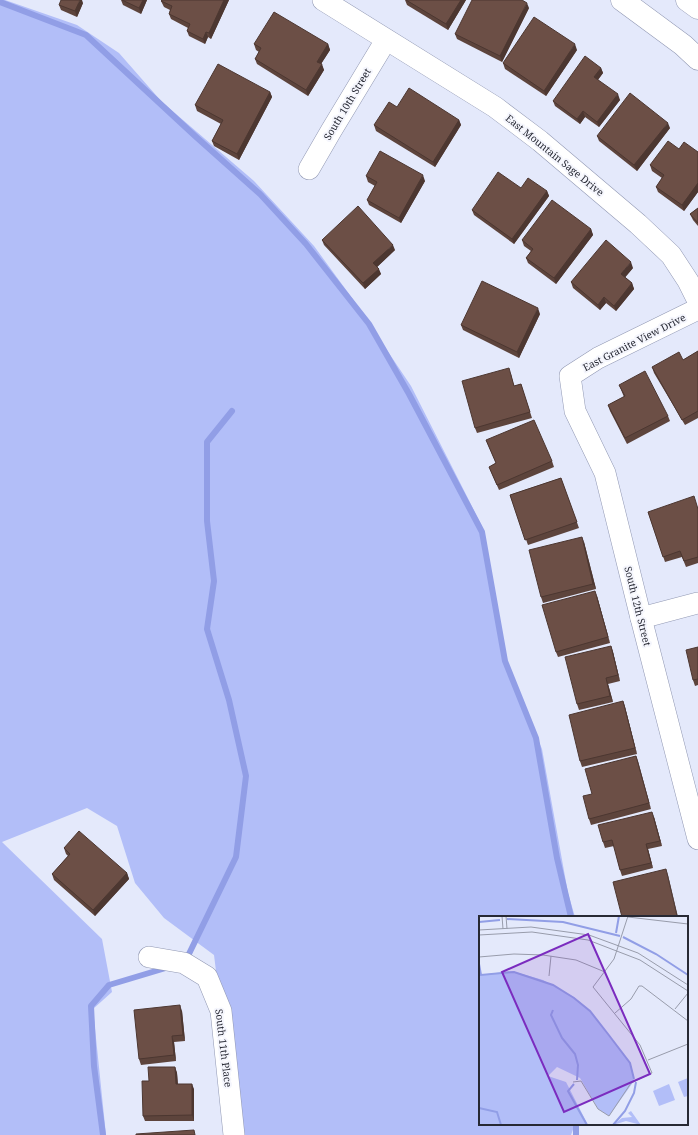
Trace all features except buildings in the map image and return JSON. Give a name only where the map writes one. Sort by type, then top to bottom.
[{"type":"street","name":"East Mountain Sage Drive","points":[[323,0],[495,107],[540,140],[638,224],[671,255],[688,281],[698,301]]},
{"type":"street","points":[[622,0],[683,45],[698,59]]},
{"type":"street","points":[[687,0],[698,8]]},
{"type":"street","name":"South 10th Street","points":[[310,168],[330,130],[386,40]]},
{"type":"street","name":"East Granite View Drive","points":[[570,376],[598,358],[698,309]]},
{"type":"street","name":"South 12th Street","points":[[570,376],[575,411],[606,473],[641,618],[698,839]]},
{"type":"street","points":[[641,618],[698,603]]},
{"type":"street","name":"South 11th Place","points":[[150,957],[184,963],[207,977],[221,1011],[234,1135]]},
{"type":"shaded area","points":[[0,0],[5,0],[77,25],[119,53],[162,102],[254,181],[314,246],[352,298],[411,386],[482,526],[510,675],[542,749],[568,893],[575,916],[479,916],[479,1125],[575,1125],[571,1135],[234,1135],[214,955],[164,918],[135,883],[117,826],[87,808],[2,842],[102,939],[112,992],[93,1009],[106,1135],[0,1135]]},
{"type":"waterway","points":[[0,2],[86,35],[260,194],[306,244],[369,324],[409,394],[482,532],[505,661],[536,738],[557,858],[571,916]]},
{"type":"waterway","points":[[186,960],[236,857],[246,776],[229,700],[207,629],[214,581],[207,521],[207,442],[232,411]]},
{"type":"waterway","points":[[103,1135],[94,1066],[91,1006],[109,985],[169,967]]},
{"type":"waterway","points":[[576,1125],[576,1135]]}]
